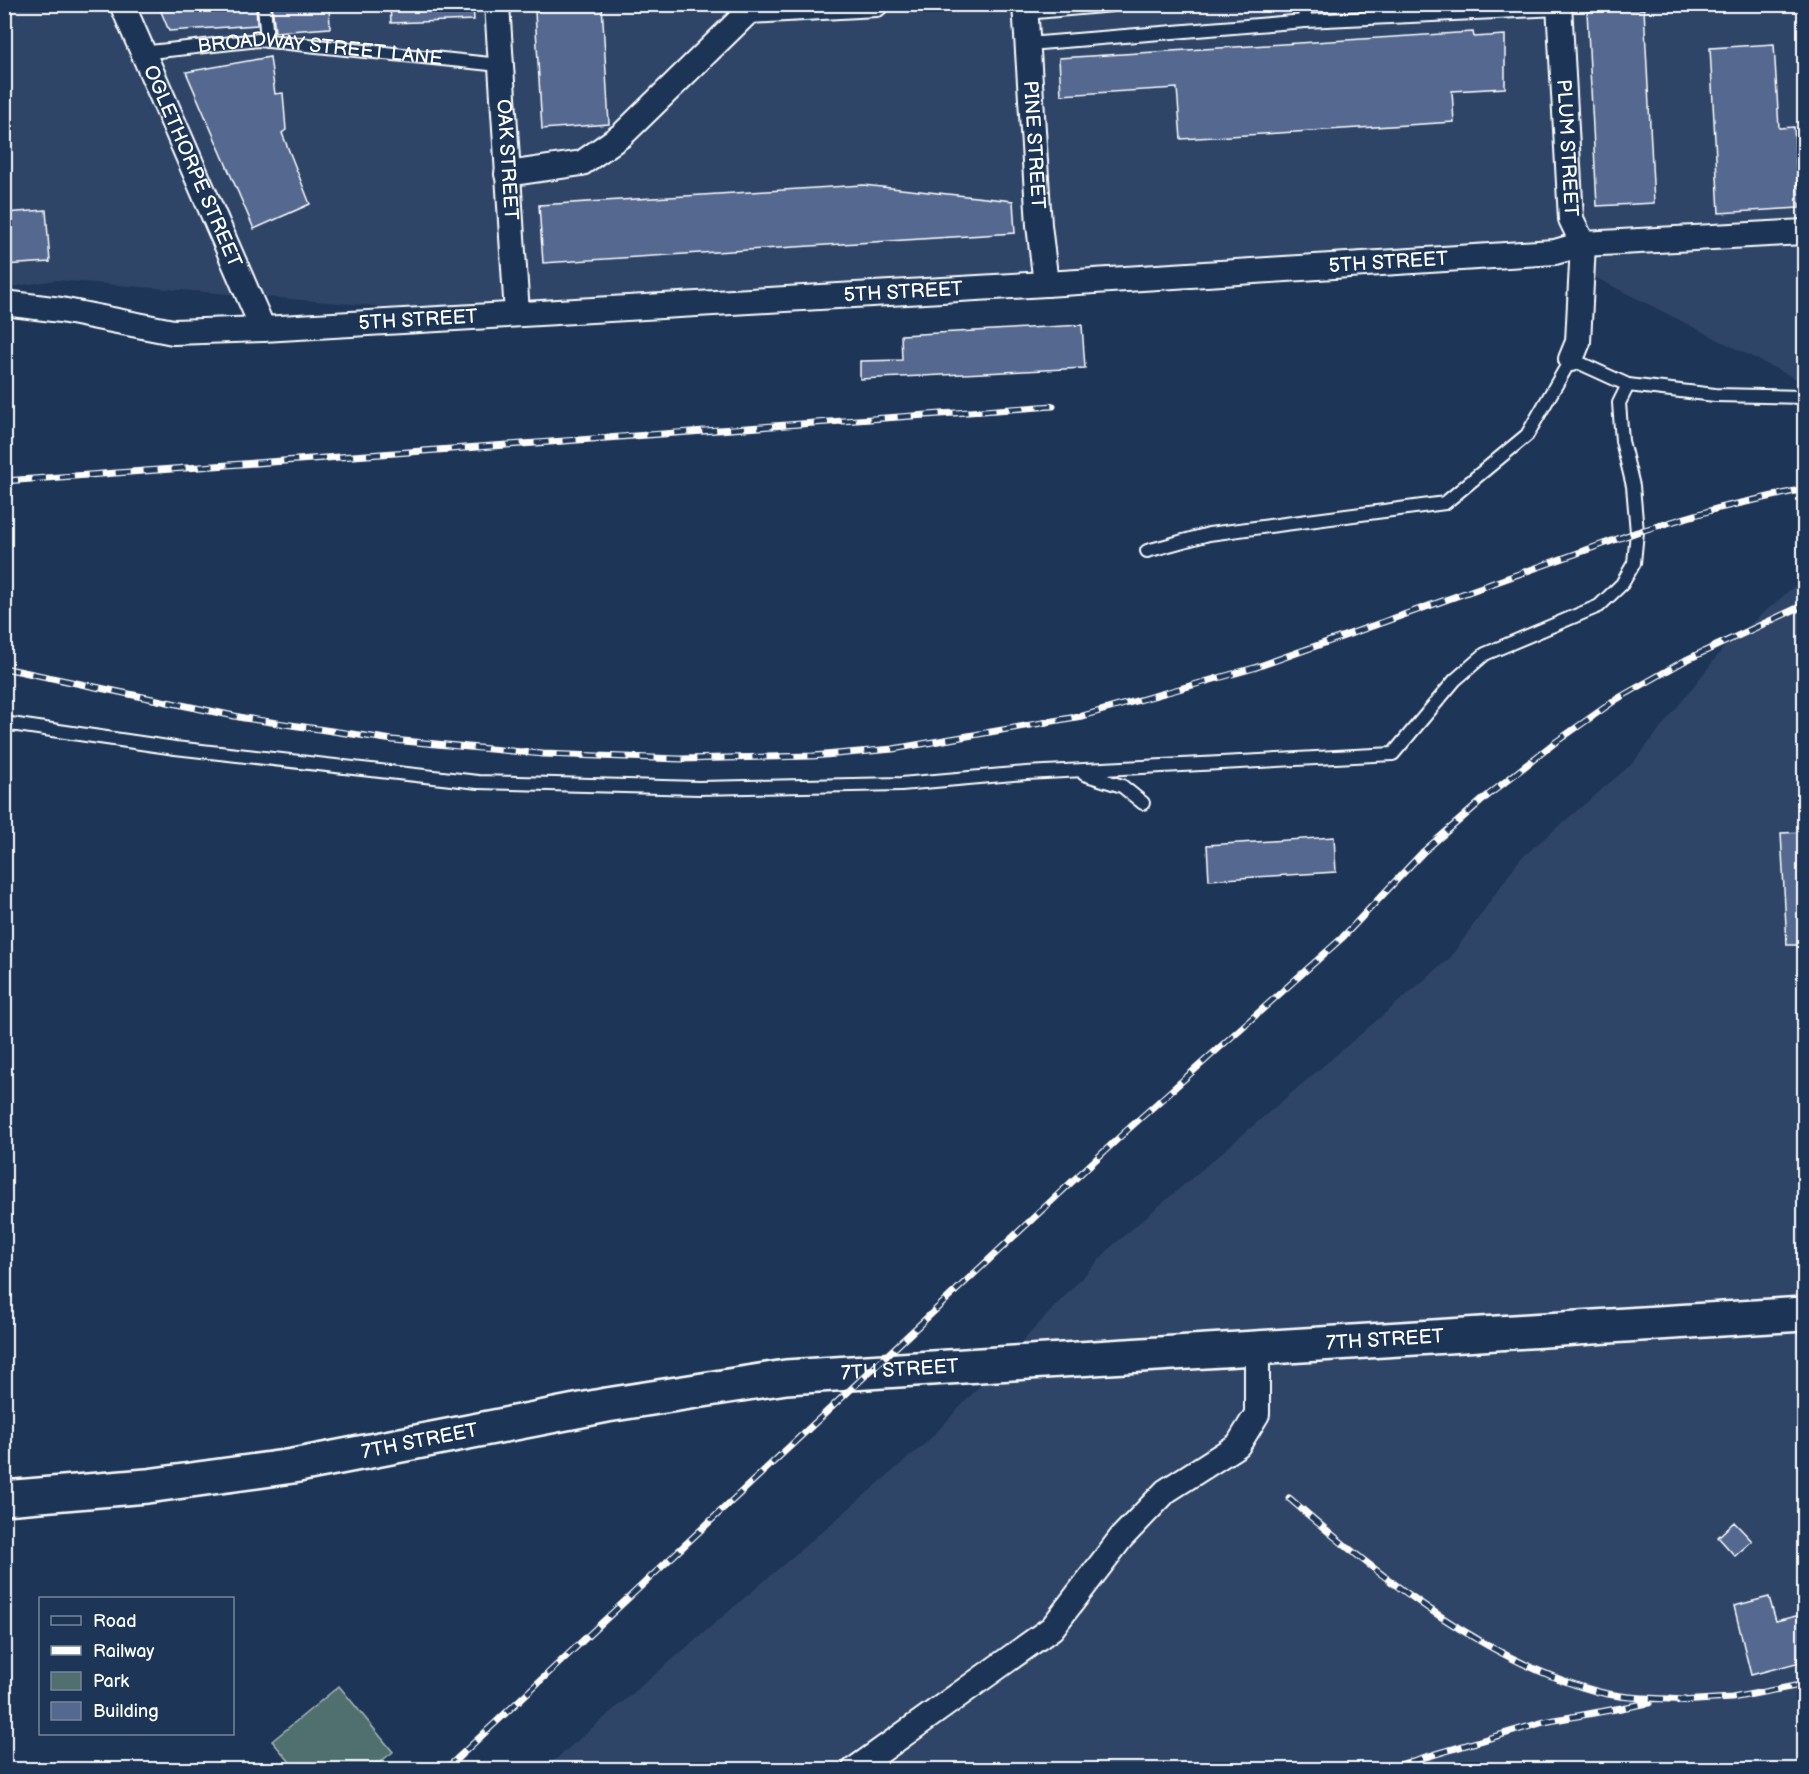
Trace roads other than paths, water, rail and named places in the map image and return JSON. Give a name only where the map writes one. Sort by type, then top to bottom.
[{"type":"street","name":"OGLETHORPE STREET","points":[[122,4],[141,53],[263,329]]},
{"type":"street","name":"OAK STREET","points":[[497,4],[517,314]]},
{"type":"street","points":[[507,174],[582,164],[622,135],[749,8],[876,4]]},
{"type":"street","name":"PLUM STREET","points":[[1559,7],[1571,219],[1583,244],[1578,342],[1571,359]]},
{"type":"street","name":"PINE STREET","points":[[1025,9],[1039,225],[1046,284]]},
{"type":"street","name":"5TH STREET","points":[[4,303],[61,310],[173,332],[263,329],[1555,252],[1583,244],[1804,232]]},
{"type":"street","name":"7TH STREET","points":[[4,1498],[147,1486],[293,1466],[607,1405],[786,1377],[1197,1351],[1257,1350],[1804,1314]]},
{"type":"street","points":[[854,1770],[1052,1628],[1121,1538],[1166,1491],[1238,1445],[1257,1414],[1257,1350]]},
{"type":"lane","points":[[264,4],[267,41]]},
{"type":"lane","points":[[1025,9],[1124,4]]},
{"type":"lane","points":[[1304,4],[1305,21]]},
{"type":"lane","points":[[1028,44],[1305,21],[1559,7]]},
{"type":"lane","name":"BROADWAY STREET LANE","points":[[141,53],[267,41],[500,65]]},
{"type":"lane","points":[[1147,551],[1209,534],[1445,503],[1527,435],[1571,359],[1628,385],[1715,395],[1804,397]]},
{"type":"lane","points":[[4,723],[175,748],[478,782],[710,788],[901,784],[1068,771],[1393,754],[1455,680],[1485,654],[1599,606],[1622,584],[1634,563],[1637,532],[1633,486],[1622,441],[1619,403],[1628,385]]},
{"type":"lane","points":[[1068,771],[1105,778],[1122,786],[1143,803]]},
{"type":"railway","points":[[4,481],[1053,406]]},
{"type":"railway","points":[[4,668],[244,718],[393,740],[543,754],[680,759],[813,756],[893,749],[1082,716],[1254,668],[1637,532],[1719,508],[1804,489]]},
{"type":"railway","points":[[445,1770],[1125,1132],[1342,938],[1423,852],[1486,797],[1553,744],[1617,699],[1686,660],[1804,605]]},
{"type":"railway","points":[[1289,1498],[1396,1585],[1434,1612],[1515,1660],[1557,1678],[1599,1692],[1631,1697],[1685,1700]]},
{"type":"railway","points":[[1679,1701],[1732,1698],[1795,1686]]},
{"type":"railway","points":[[1382,1770],[1544,1722],[1649,1703]]}]
